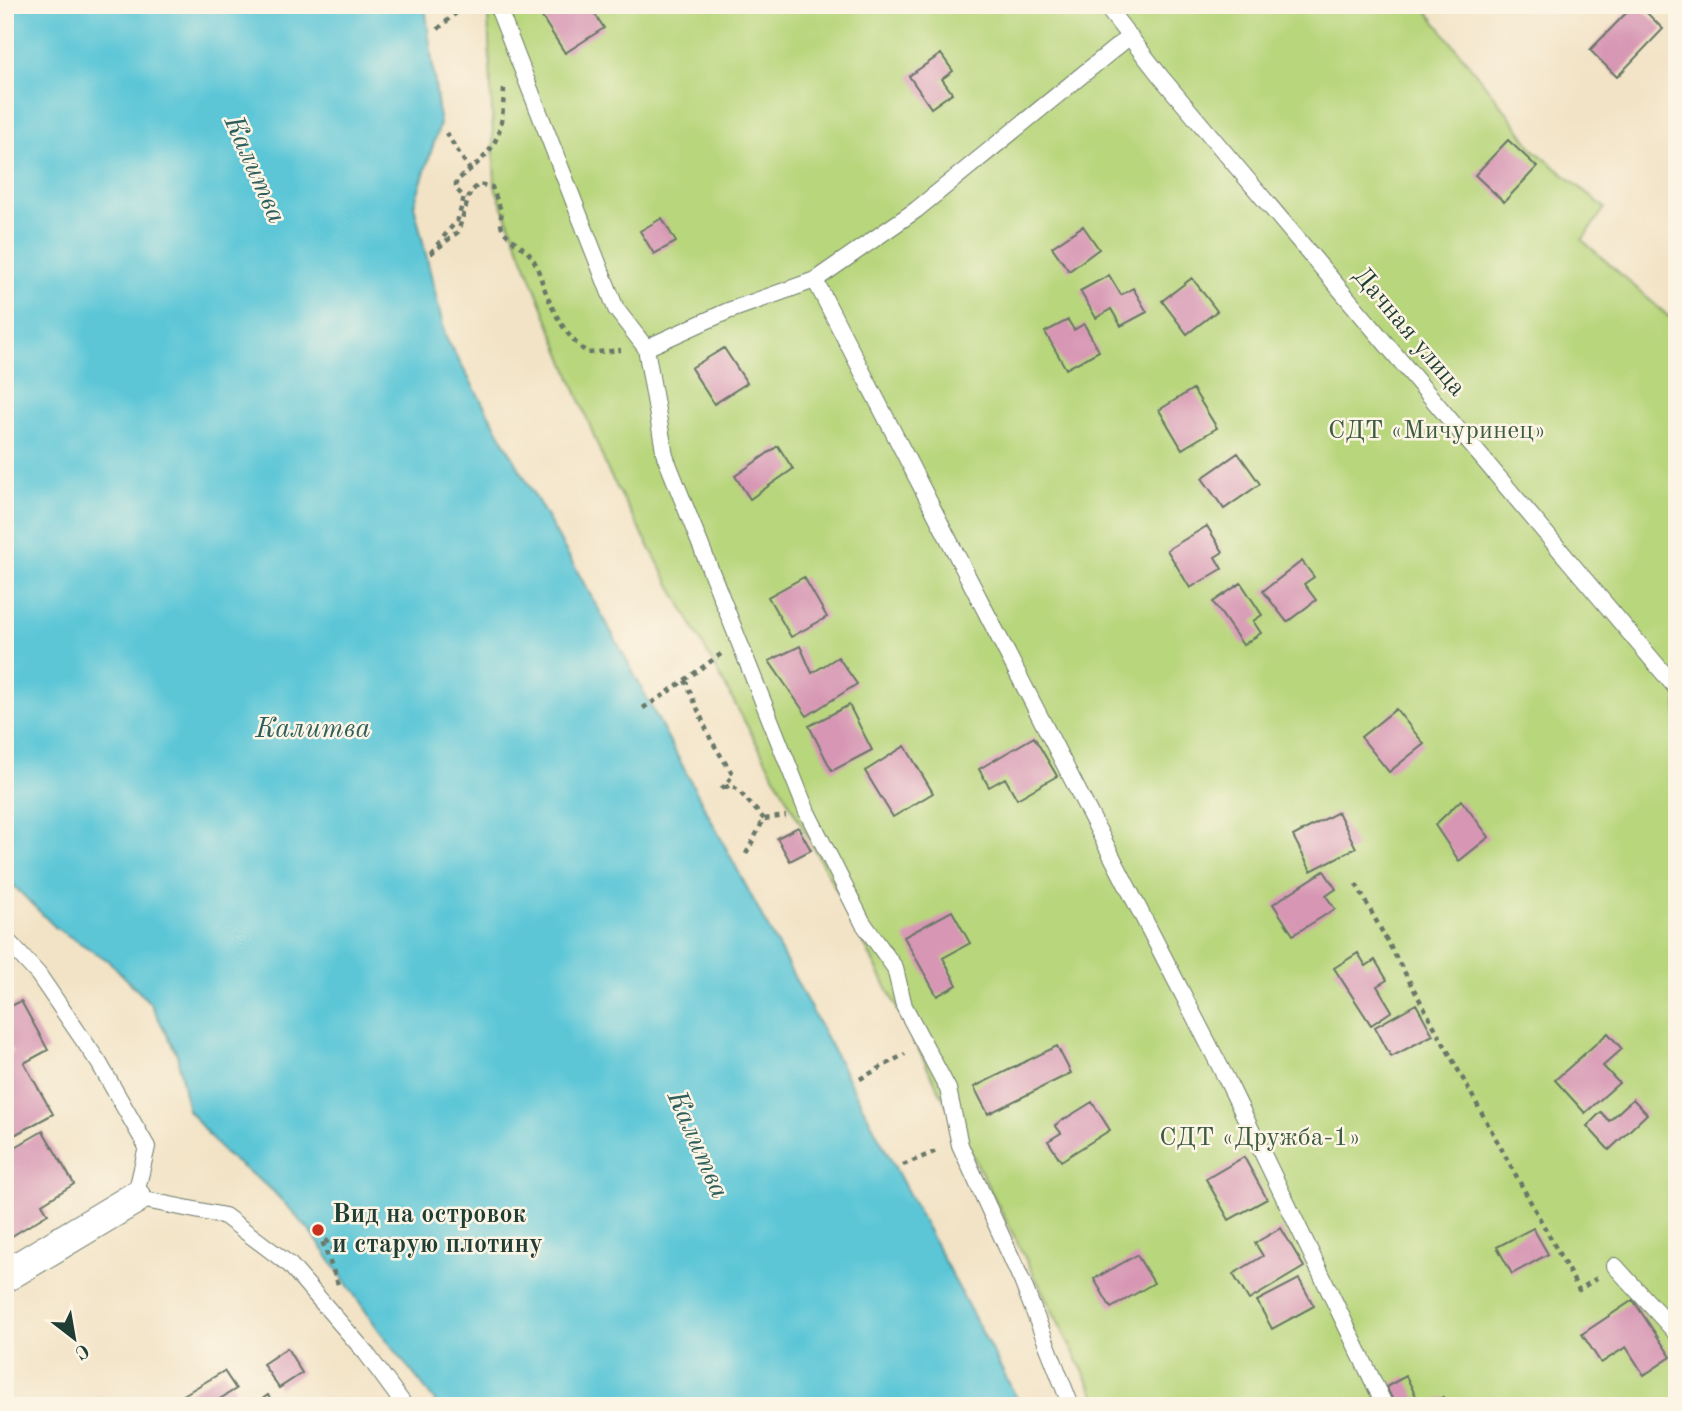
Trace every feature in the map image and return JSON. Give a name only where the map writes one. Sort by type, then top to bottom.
[{"type":"street","points":[[5,1276],[135,1198]]},
{"type":"lane","points":[[497,5],[616,309],[646,348],[666,456],[807,812],[863,923],[895,968],[904,1006],[948,1089],[960,1145],[1022,1281],[1071,1406]]},
{"type":"lane","name":"Дачная улица","points":[[1105,5],[1170,88],[1677,689]]},
{"type":"lane","points":[[646,348],[728,311],[815,280],[916,210],[1130,36]]},
{"type":"lane","points":[[815,280],[1228,1082],[1385,1406]]},
{"type":"lane","points":[[5,938],[38,974],[99,1063],[147,1147],[135,1198],[225,1216],[290,1265],[343,1326],[405,1406]]},
{"type":"lane","points":[[1615,1266],[1677,1334]]},
{"type":"path","points":[[438,29],[465,5]]},
{"type":"path","points":[[504,85],[500,132],[493,148],[456,181],[456,189],[464,197],[458,219],[429,255],[458,232],[470,193],[479,184],[492,187],[502,213],[499,222],[501,229],[533,257],[552,309],[575,344],[588,353],[646,348]]},
{"type":"path","points":[[446,133],[470,170]]},
{"type":"path","points":[[643,708],[738,641]]},
{"type":"path","points":[[684,680],[711,740],[733,775],[721,790],[730,785],[738,790],[764,819]]},
{"type":"path","points":[[764,819],[807,812]]},
{"type":"path","points":[[746,854],[764,819]]},
{"type":"path","points":[[1356,884],[1579,1290],[1615,1266]]},
{"type":"path","points":[[860,1079],[890,1063]]},
{"type":"path","points":[[902,1165],[940,1149]]},
{"type":"path","points":[[335,1251],[318,1230],[340,1290],[343,1326]]},
{"type":"green space","name":"СДТ «Дружба-1»","points":[[486,5],[1420,5],[1513,120],[1533,149],[1605,208],[1582,240],[1677,324],[1677,1406],[1101,1406],[835,887],[608,471],[495,187]]},
{"type":"water","name":"Калитва","points":[[5,5],[425,5],[440,124],[414,205],[446,338],[617,642],[1021,1406],[439,1406],[378,1329],[311,1232],[272,1190],[224,1153],[188,1110],[177,1054],[151,1004],[109,961],[56,928],[15,887],[5,867]]},
{"type":"building","points":[[546,5],[589,5],[604,28],[565,53],[538,11]]},
{"type":"building","points":[[1634,5],[1639,5],[1663,29],[1617,77],[1590,50]]},
{"type":"building","points":[[941,54],[953,71],[942,79],[952,93],[931,108],[909,76]]},
{"type":"building","points":[[1508,140],[1537,167],[1504,202],[1475,175]]},
{"type":"building","points":[[662,218],[676,242],[654,254],[640,231]]},
{"type":"building","points":[[1083,226],[1099,249],[1069,271],[1052,247]]},
{"type":"building","points":[[1109,275],[1121,295],[1133,288],[1147,312],[1121,326],[1111,309],[1096,318],[1080,291]]},
{"type":"building","points":[[1192,278],[1217,311],[1187,334],[1162,301]]},
{"type":"building","points":[[1068,320],[1074,330],[1084,324],[1099,351],[1066,369],[1045,332]]},
{"type":"building","points":[[724,348],[747,383],[714,404],[691,368]]},
{"type":"building","points":[[1193,389],[1217,428],[1182,449],[1159,410]]},
{"type":"building","points":[[778,446],[793,469],[750,499],[735,476]]},
{"type":"building","points":[[1238,453],[1260,484],[1224,509],[1202,478]]},
{"type":"building","points":[[1207,526],[1223,552],[1215,557],[1222,569],[1190,588],[1167,550]]},
{"type":"building","points":[[1302,561],[1314,577],[1304,584],[1316,600],[1287,622],[1263,591]]},
{"type":"building","points":[[804,577],[827,617],[791,637],[768,597]]},
{"type":"building","points":[[1241,583],[1262,615],[1253,621],[1261,633],[1243,645],[1213,602]]},
{"type":"building","points":[[800,646],[812,673],[838,657],[857,684],[807,716],[769,661]]},
{"type":"building","points":[[849,705],[872,750],[832,771],[809,726]]},
{"type":"building","points":[[1396,709],[1424,744],[1389,772],[1361,737]]},
{"type":"building","points":[[1034,737],[1057,776],[1017,799],[1005,778],[989,787],[979,769]]},
{"type":"building","points":[[905,746],[933,793],[893,817],[865,771]]},
{"type":"building","points":[[1461,800],[1489,837],[1459,861],[1435,825]]},
{"type":"building","points":[[1338,812],[1356,848],[1311,871],[1293,836]]},
{"type":"building","points":[[798,827],[811,850],[790,861],[777,838]]},
{"type":"building","points":[[1324,871],[1336,889],[1326,896],[1335,909],[1293,935],[1273,904]]},
{"type":"building","points":[[952,911],[970,943],[943,958],[957,985],[937,996],[904,937]]},
{"type":"building","points":[[1358,953],[1366,966],[1375,960],[1387,980],[1377,986],[1392,1011],[1371,1025],[1334,968]]},
{"type":"building","points":[[21,1001],[48,1050],[24,1063],[53,1114],[7,1139],[5,1056],[13,1052],[5,1038],[5,1009]]},
{"type":"building","points":[[1416,1004],[1433,1035],[1391,1057],[1375,1027]]},
{"type":"building","points":[[1608,1033],[1622,1049],[1603,1066],[1619,1083],[1585,1113],[1555,1080]]},
{"type":"building","points":[[1057,1046],[1071,1073],[988,1114],[974,1087]]},
{"type":"building","points":[[1633,1099],[1647,1114],[1609,1150],[1587,1126],[1601,1112],[1609,1121]]},
{"type":"building","points":[[1092,1102],[1110,1130],[1061,1161],[1048,1141],[1061,1133],[1055,1125]]},
{"type":"building","points":[[43,1131],[74,1184],[42,1204],[48,1214],[12,1236],[5,1225],[5,1153]]},
{"type":"building","points":[[1244,1157],[1267,1199],[1229,1220],[1206,1179]]},
{"type":"building","points":[[1281,1228],[1304,1267],[1249,1300],[1233,1274],[1263,1256],[1255,1243]]},
{"type":"building","points":[[1533,1228],[1548,1254],[1512,1274],[1497,1247]]},
{"type":"building","points":[[1137,1255],[1154,1283],[1111,1308],[1094,1279]]},
{"type":"building","points":[[1299,1279],[1314,1306],[1272,1329],[1257,1301]]},
{"type":"building","points":[[1633,1300],[1671,1357],[1644,1375],[1626,1347],[1601,1363],[1582,1334]]},
{"type":"building","points":[[287,1348],[302,1373],[279,1388],[263,1364]]},
{"type":"building","points":[[224,1371],[236,1389],[208,1406],[185,1406],[180,1397]]},
{"type":"building","points":[[1406,1376],[1421,1406],[1396,1406],[1386,1387]]},
{"type":"building","points":[[268,1395],[275,1406],[252,1406]]},
{"type":"building","points":[[1443,1397],[1447,1406],[1426,1406]]},
{"type":"place","name":"Вид на островок и старую плотину","points":[[318,1230]]},
{"type":"park label","name":"СДТ «Мичуринец»","points":[[1437,431]]}]
